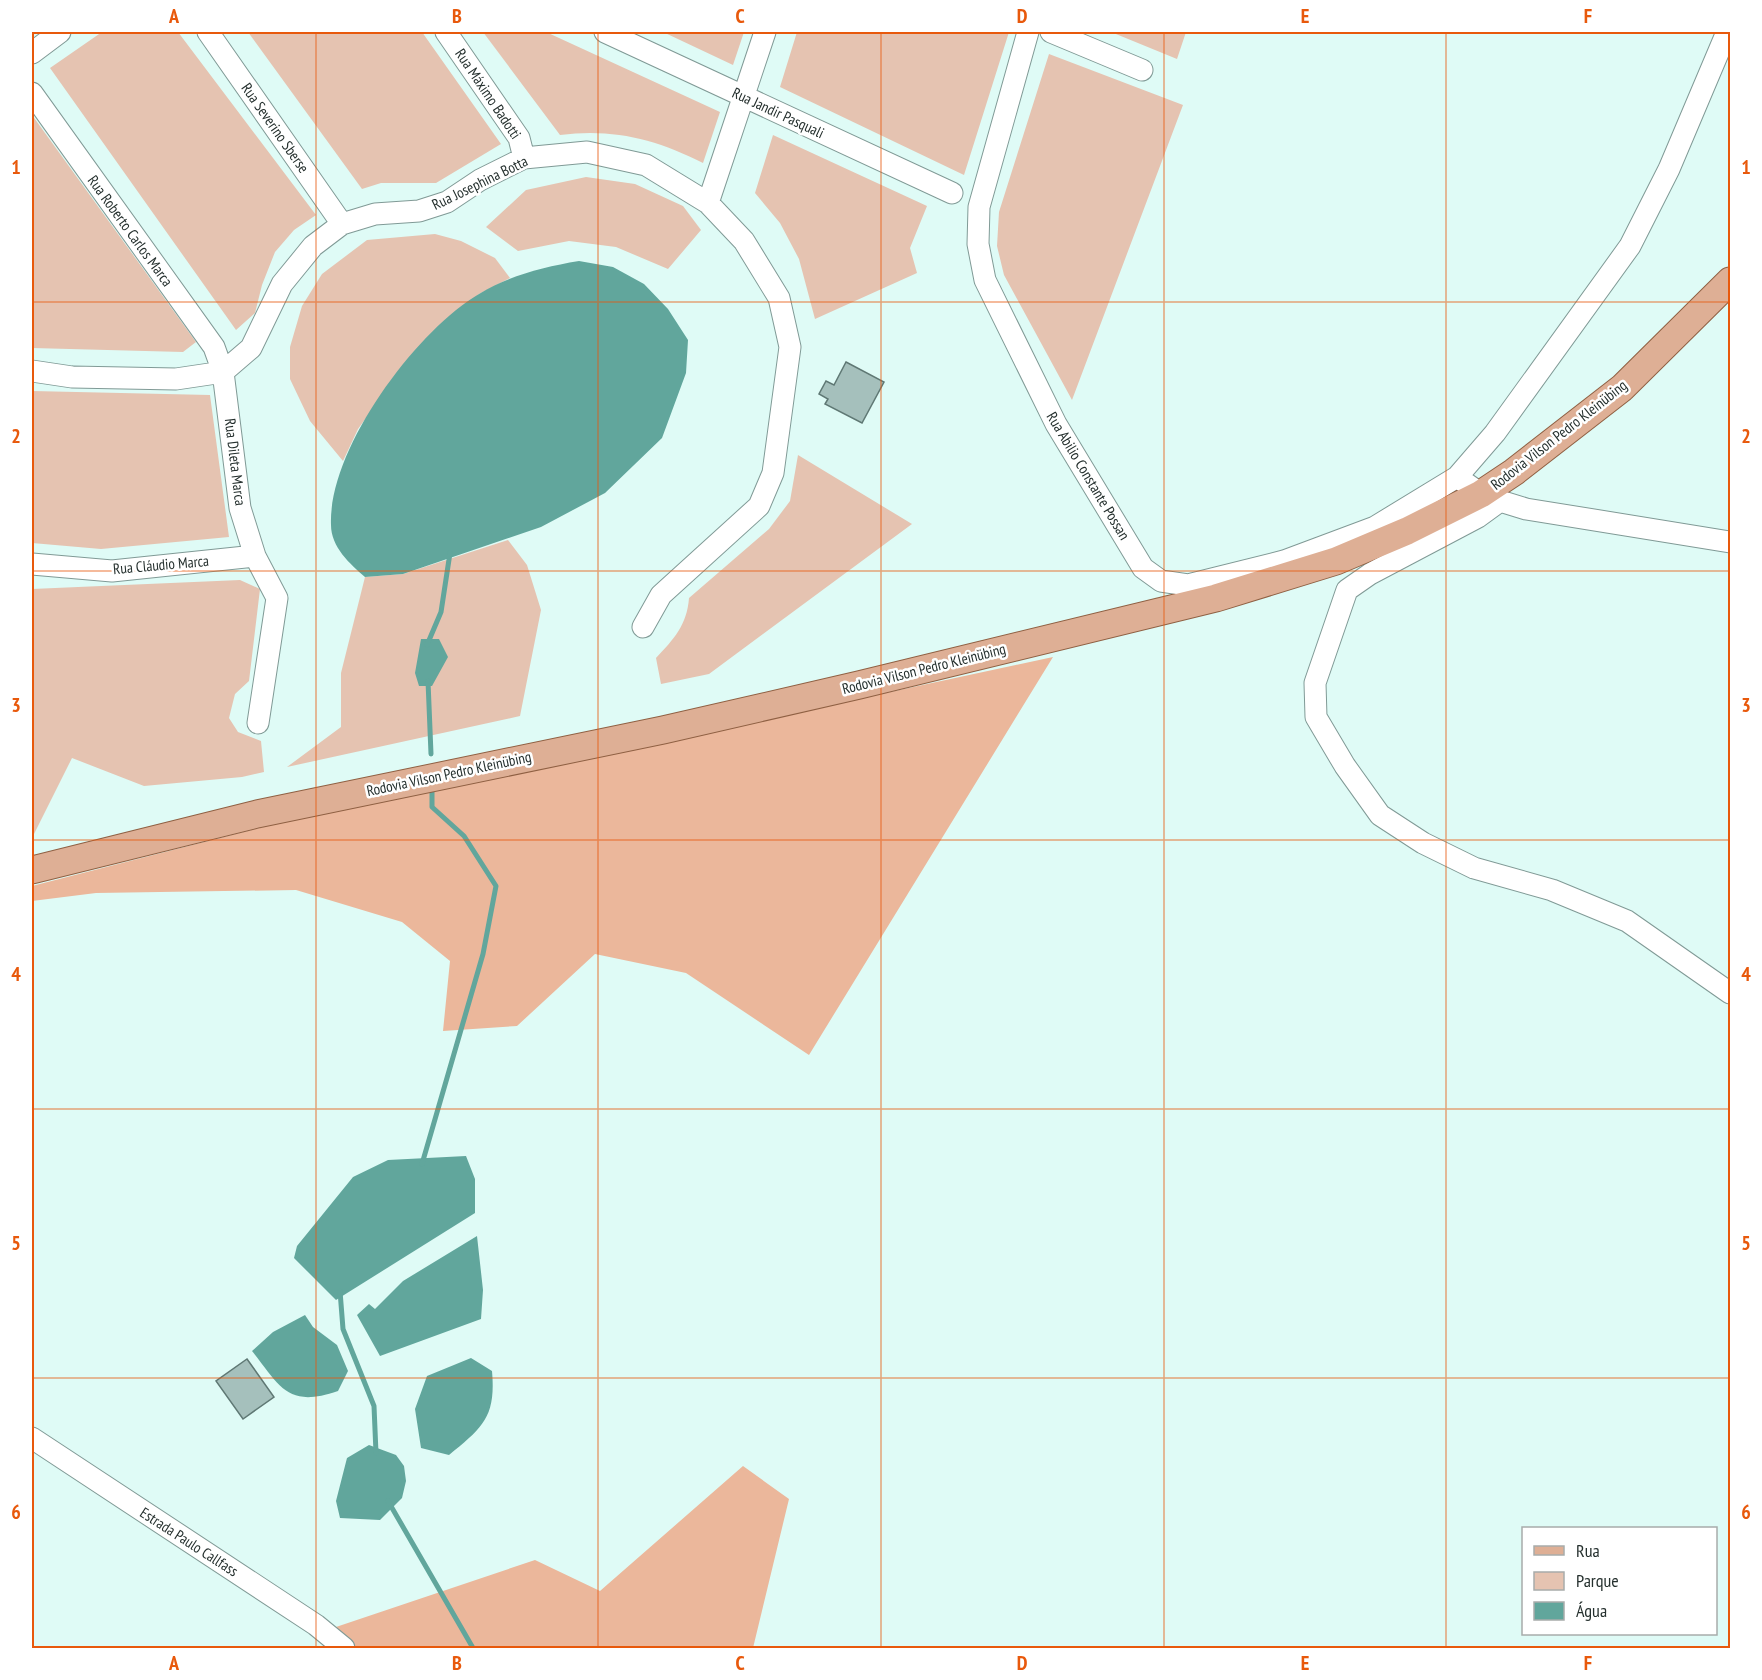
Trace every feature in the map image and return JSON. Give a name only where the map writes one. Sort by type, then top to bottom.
[{"type":"main road","name":"Rodovia Vilson Pedro Kleinübing","points":[[32,870],[257,814],[663,730],[859,685],[1216,598],[1336,561],[1490,497],[1622,388],[1731,281]]},
{"type":"street","points":[[32,53],[60,32]]},
{"type":"street","name":"Rua Severino Sberse","points":[[208,32],[342,224]]},
{"type":"street","name":"Rua Máximo Badotti","points":[[446,32],[519,138],[524,158]]},
{"type":"street","name":"Rua Jandir Pasquali","points":[[605,32],[952,193]]},
{"type":"street","points":[[708,203],[765,32]]},
{"type":"street","name":"Rua Abilio Constante Possan","points":[[1028,32],[979,207],[978,244],[985,280],[1056,424],[1143,568],[1161,581],[1188,585],[1284,561],[1375,527],[1457,477],[1495,433],[1630,246],[1669,169],[1727,32]]},
{"type":"street","points":[[1052,32],[1142,70]]},
{"type":"street","name":"Rua Roberto Carlos Marca","points":[[32,93],[214,347],[224,372]]},
{"type":"street","name":"Rua Josephina Botta","points":[[224,372],[251,348],[282,284],[313,246],[342,224],[375,214],[419,211],[447,202],[480,180],[524,158],[587,152],[646,165],[708,203],[744,240],[779,298],[790,348],[773,473],[759,507],[661,595],[643,627]]},
{"type":"street","points":[[32,371],[72,377],[176,379],[224,372]]},
{"type":"street","name":"Rua Dileta Marca","points":[[224,372],[240,508],[255,555],[277,598],[258,723]]},
{"type":"street","points":[[1457,477],[1490,497],[1526,509],[1731,542]]},
{"type":"street","points":[[1490,497],[1478,518],[1370,574],[1347,590],[1315,683],[1316,717],[1345,766],[1380,815],[1423,843],[1474,868],[1552,890],[1628,921],[1731,993]]},
{"type":"street","name":"Rua Cláudio Marca","points":[[32,564],[112,571],[255,555]]},
{"type":"street","name":"Estrada Paulo Callfass","points":[[32,1438],[316,1625],[344,1648]]},
{"type":"green space","points":[[102,32],[178,32],[316,215],[294,230],[275,252],[262,285],[255,313],[236,330],[50,68]]},
{"type":"green space","points":[[248,32],[422,32],[501,144],[436,183],[381,183],[362,189]]},
{"type":"green space","points":[[483,32],[546,32],[720,112],[703,163],[668,148],[633,137],[598,133],[560,135]]},
{"type":"green space","points":[[663,32],[744,32],[733,65]]},
{"type":"green space","points":[[797,32],[1009,32],[964,175],[780,87]]},
{"type":"green space","points":[[1111,32],[1186,32],[1177,59]]},
{"type":"green space","points":[[1049,54],[1183,105],[1072,400],[1004,275],[997,246],[999,212]]},
{"type":"green space","points":[[32,115],[196,342],[183,352],[32,348]]},
{"type":"green space","points":[[773,135],[927,206],[910,248],[917,273],[815,319],[799,259],[780,223],[755,193]]},
{"type":"green space","points":[[586,177],[635,184],[683,206],[701,230],[668,269],[616,247],[569,241],[518,251],[486,227],[526,190]]},
{"type":"green space","points":[[435,234],[461,241],[495,258],[510,278],[479,294],[402,368],[358,429],[343,461],[310,421],[290,379],[290,347],[302,306],[322,274],[367,240]]},
{"type":"green space","points":[[32,391],[210,395],[229,537],[101,549],[32,543]]},
{"type":"green space","points":[[798,455],[912,524],[709,674],[661,684],[656,658],[682,624],[689,598],[769,529],[790,501]]},
{"type":"green space","points":[[508,540],[527,565],[541,610],[520,716],[287,767],[341,727],[341,673],[365,577],[403,574]]},
{"type":"green space","points":[[240,580],[260,589],[249,681],[235,694],[229,718],[238,732],[261,741],[264,772],[242,777],[144,786],[72,758],[32,838],[32,589]]},
{"type":"shaded area","points":[[1053,657],[809,1055],[686,973],[595,954],[517,1026],[443,1031],[450,961],[402,922],[296,890],[96,893],[32,901],[32,886],[267,826]]},
{"type":"shaded area","points":[[743,1466],[789,1499],[753,1648],[357,1648],[333,1628],[535,1560],[600,1591]]},
{"type":"water","points":[[579,261],[613,267],[644,284],[668,309],[688,340],[686,373],[662,438],[605,493],[541,527],[403,574],[365,577],[338,548],[331,525],[334,495],[344,462],[360,428],[380,395],[429,335],[454,311],[479,294],[528,273]]},
{"type":"water","points":[[421,639],[439,639],[448,657],[432,686],[419,686],[415,673]]},
{"type":"water","points":[[466,1156],[475,1179],[475,1213],[336,1300],[294,1258],[297,1246],[353,1177],[388,1160]]},
{"type":"water","points":[[477,1236],[483,1290],[481,1319],[380,1356],[357,1315],[369,1304],[375,1309],[403,1281]]},
{"type":"water","points":[[305,1315],[313,1327],[337,1345],[348,1371],[338,1391],[321,1396],[296,1396],[279,1384],[252,1351],[273,1332]]},
{"type":"water","points":[[471,1358],[492,1371],[492,1400],[485,1420],[471,1437],[449,1455],[421,1448],[415,1409],[427,1376]]},
{"type":"water","points":[[369,1445],[396,1455],[404,1466],[406,1481],[402,1498],[380,1520],[340,1518],[336,1501],[347,1458]]},
{"type":"building","points":[[846,362],[884,382],[862,423],[825,404],[828,399],[819,394],[826,381],[834,385]]},
{"type":"building","points":[[247,1359],[274,1397],[243,1419],[216,1381]]},
{"type":"waterway","points":[[427,645],[441,612],[450,553]]},
{"type":"waterway","points":[[428,681],[431,754]]},
{"type":"waterway","points":[[422,1164],[483,954],[496,886],[464,836],[432,807],[432,787]]},
{"type":"waterway","points":[[340,1291],[343,1329],[374,1406],[376,1453]]},
{"type":"waterway","points":[[388,1501],[473,1648]]}]
